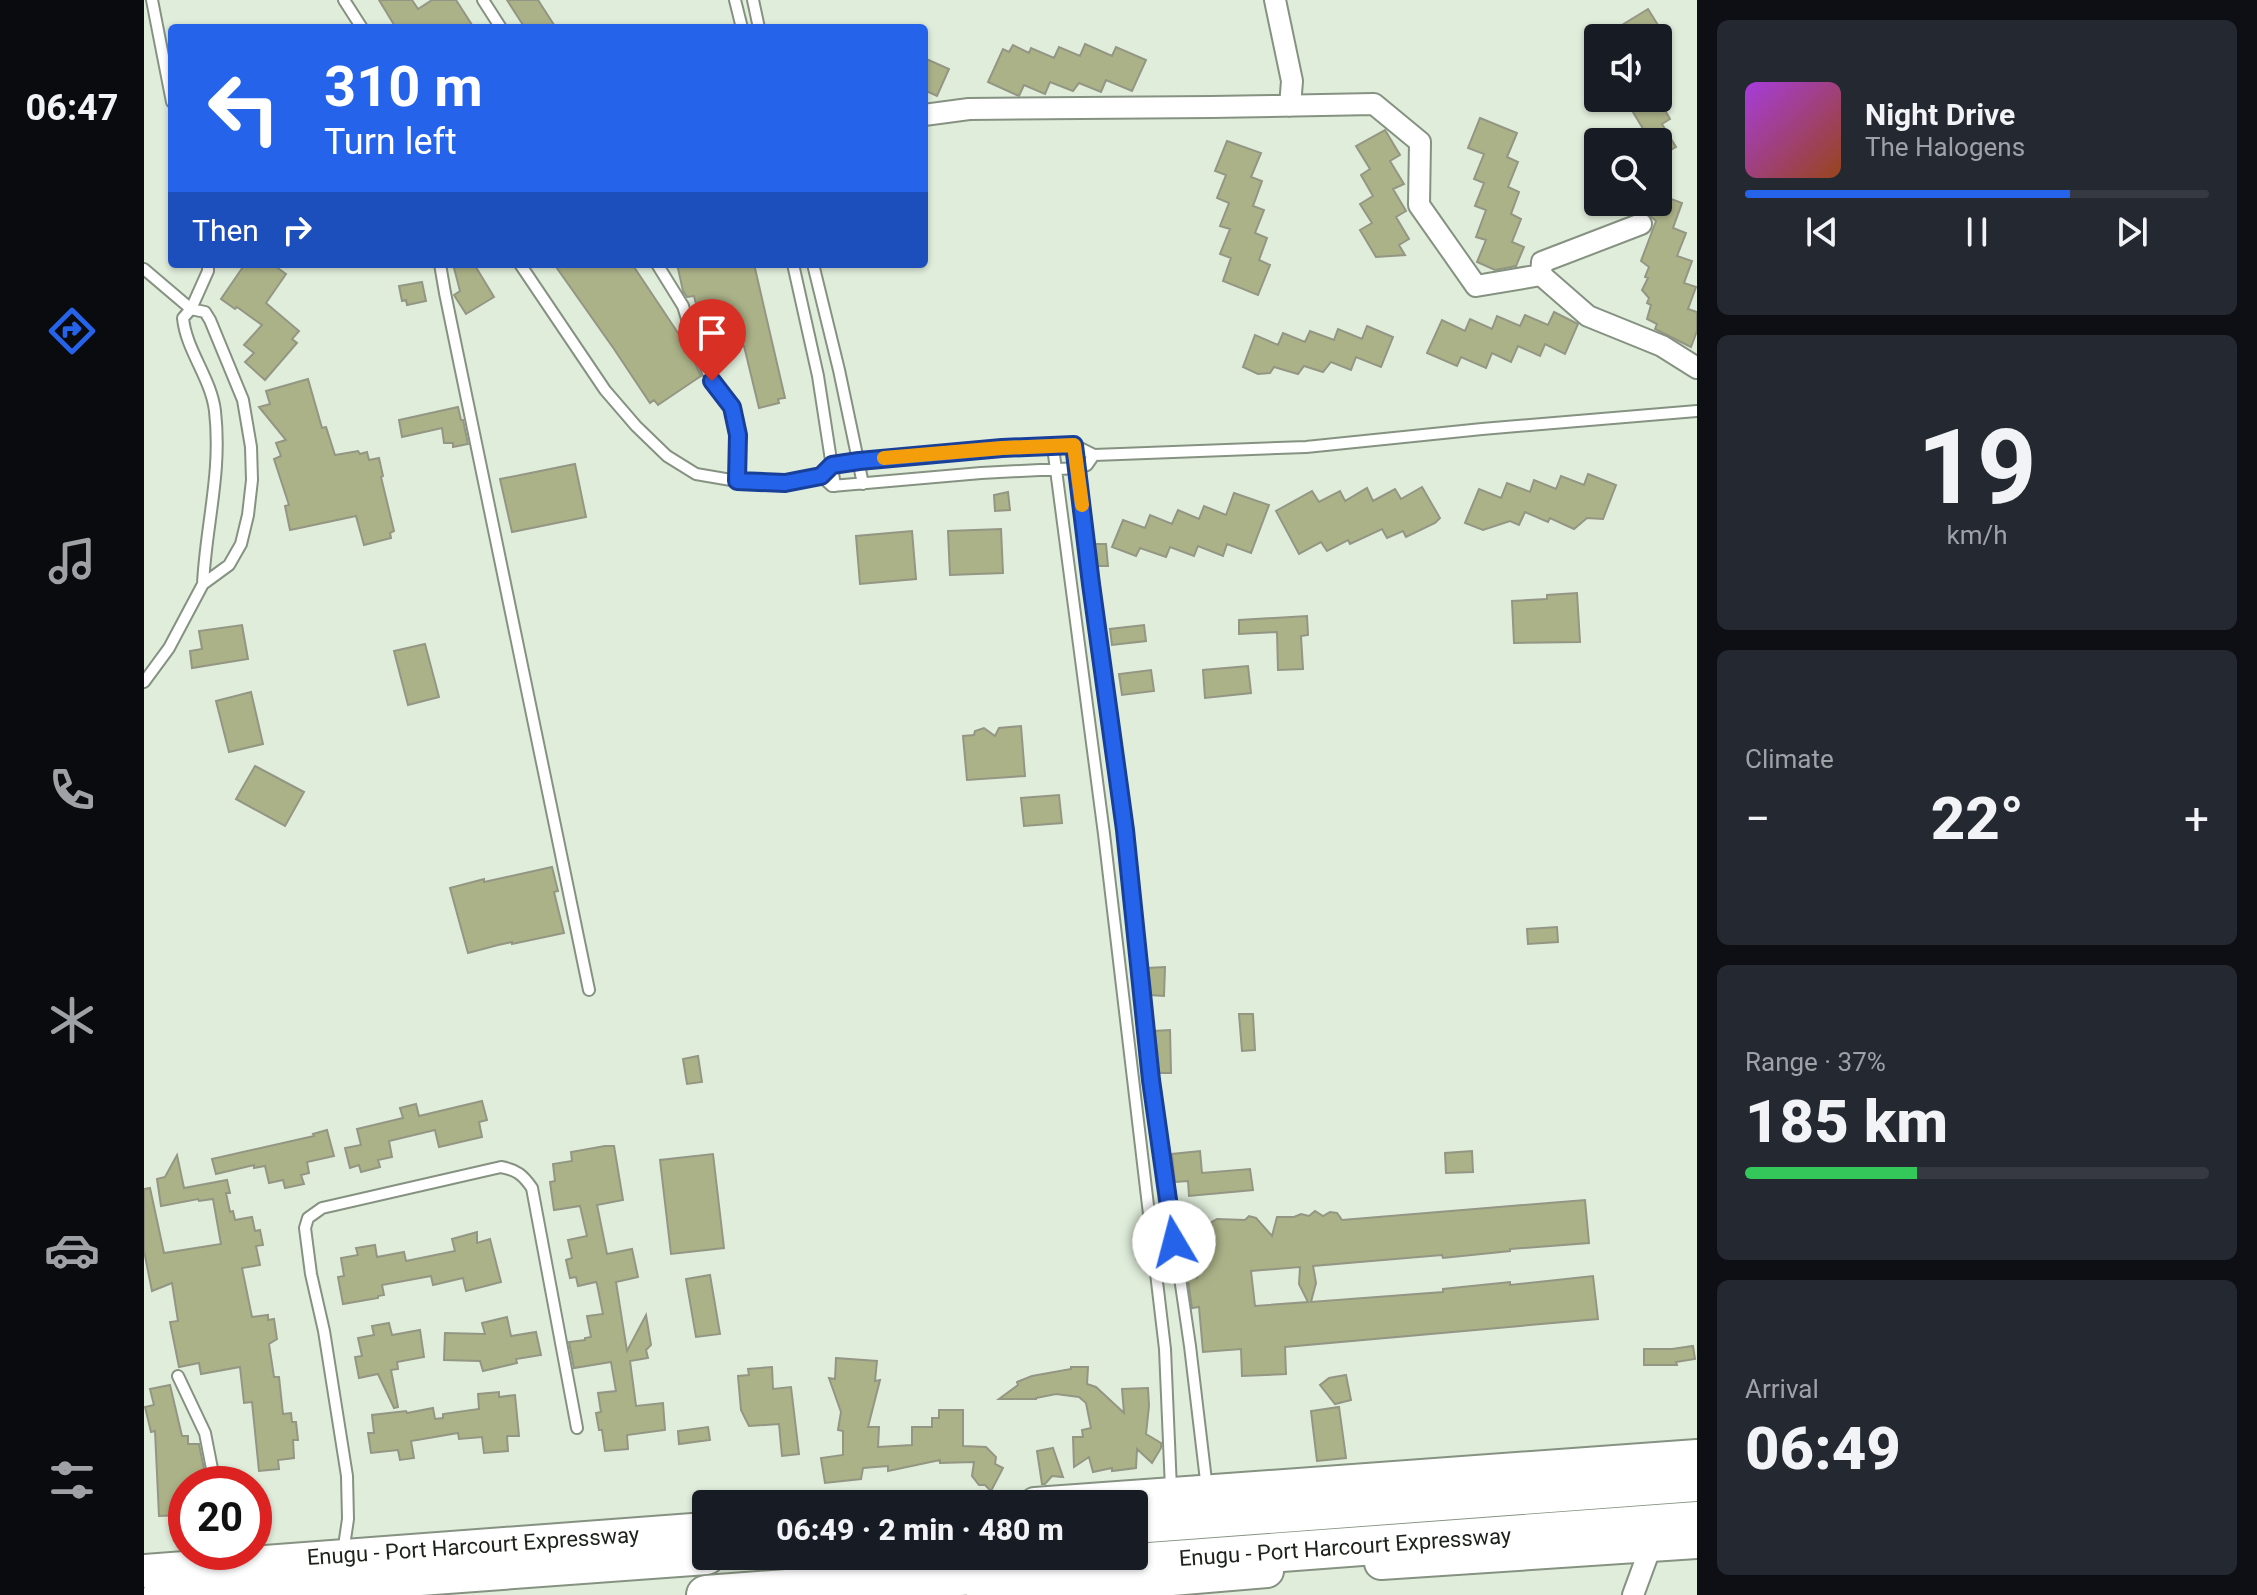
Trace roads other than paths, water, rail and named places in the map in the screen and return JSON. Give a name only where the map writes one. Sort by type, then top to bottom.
[{"type":"highway","name":"Enugu - Port Harcourt Expressway","points":[[1148,1523],[1697,1482]]},
{"type":"highway","name":"Enugu - Port Harcourt Expressway","points":[[706,1595],[1697,1521]]},
{"type":"highway","name":"Enugu - Port Harcourt Expressway","points":[[151,1575],[692,1556]]},
{"type":"main road","points":[[1148,1496],[1697,1456]]},
{"type":"main road","name":"Enugu - Port Harcourt Expressway","points":[[272,1557],[343,1555],[692,1530]]},
{"type":"main road","name":"Enugu - Port Harcourt Expressway","points":[[983,1595],[1217,1586],[1275,1570],[1697,1542]]},
{"type":"main road","name":"Enugu - Port Harcourt Expressway","points":[[151,1575],[173,1570]]},
{"type":"street","points":[[1275,0],[1292,81],[1290,106]]},
{"type":"street","points":[[928,114],[969,109],[1374,104],[1420,142],[1419,205],[1476,286],[1541,275]]},
{"type":"street","points":[[1541,275],[1542,262],[1641,224]]},
{"type":"street","points":[[1541,275],[1588,316],[1662,346],[1697,368]]},
{"type":"street","points":[[1633,1595],[1651,1546]]},
{"type":"lane","points":[[152,0],[168,82]]},
{"type":"lane","points":[[344,0],[359,24]]},
{"type":"lane","points":[[483,0],[498,24]]},
{"type":"lane","points":[[735,0],[741,24]]},
{"type":"lane","points":[[753,0],[758,24]]},
{"type":"lane","points":[[144,682],[169,648],[203,584],[219,451],[214,407],[201,366],[184,329],[183,318],[191,309],[208,268]]},
{"type":"lane","points":[[441,268],[589,990]]},
{"type":"lane","points":[[523,268],[605,390],[636,426],[667,456],[696,474],[737,481],[785,483],[821,476],[832,465],[1002,448],[1074,445],[1094,455],[1306,447],[1697,411]]},
{"type":"lane","points":[[659,268],[683,306],[712,381],[732,407],[738,435],[737,481]]},
{"type":"lane","points":[[794,268],[818,376],[835,486]]},
{"type":"lane","points":[[814,268],[863,484]]},
{"type":"lane","points":[[144,269],[191,309],[205,312],[243,400],[251,447],[252,480],[248,515],[241,544],[229,565],[203,584]]},
{"type":"lane","points":[[1074,445],[1125,830],[1151,1080],[1208,1491]]},
{"type":"lane","points":[[1053,447],[1109,878],[1165,1349],[1171,1494]]},
{"type":"lane","points":[[821,476],[835,486],[1078,468],[1087,465],[1094,455]]},
{"type":"lane","points":[[343,1555],[348,1519],[347,1476],[305,1228],[308,1218],[322,1208],[501,1167],[523,1175],[532,1188],[577,1428]]},
{"type":"lane","points":[[178,1376],[205,1433],[212,1466]]}]
